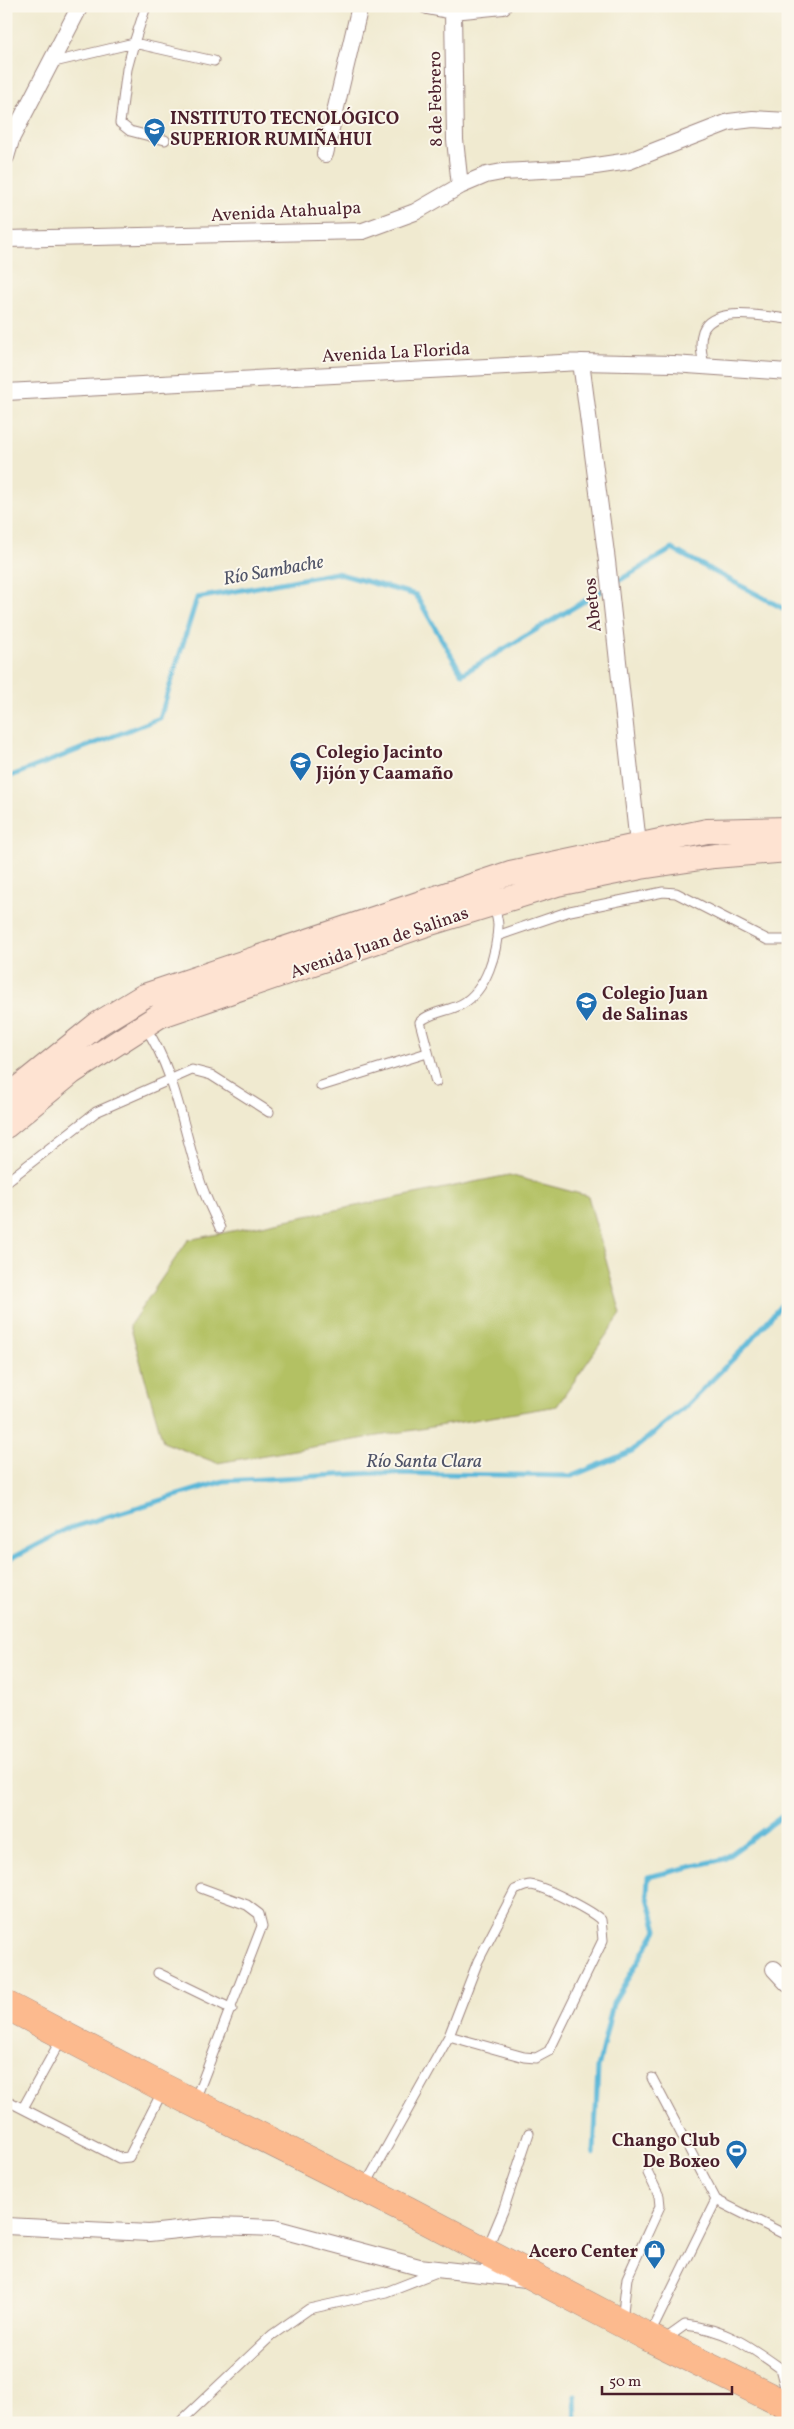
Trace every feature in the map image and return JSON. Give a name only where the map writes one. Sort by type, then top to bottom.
[{"type":"highway","points":[[6,2005],[164,2088],[363,2188],[622,2324],[786,2406]]},
{"type":"main road","name":"Avenida Juan de Salinas","points":[[6,1126],[72,1072],[159,1016],[490,892],[510,873],[638,844],[707,831],[788,829]]},
{"type":"main road","name":"Avenida Juan de Salinas","points":[[6,1098],[98,1024],[144,996],[490,892],[557,884],[642,867],[714,856],[788,850]]},
{"type":"street","points":[[6,158],[12,138],[80,6]]},
{"type":"street","points":[[325,154],[360,6]]},
{"type":"street","points":[[427,6],[453,11],[503,6]]},
{"type":"street","name":"8 de Febrero","points":[[453,11],[455,140],[460,186]]},
{"type":"street","name":"Avenida Atahualpa","points":[[6,239],[363,231],[415,212],[460,186],[486,175],[502,172],[582,168],[629,161],[729,122],[754,119],[788,121]]},
{"type":"street","name":"Avenida La Florida","points":[[6,392],[581,362],[704,366],[788,372]]},
{"type":"street","name":"Abetos","points":[[581,362],[607,560],[638,844]]},
{"type":"street","points":[[774,1969],[788,1984]]},
{"type":"street","points":[[6,2226],[148,2233],[215,2226],[243,2225],[274,2228],[419,2267],[541,2281]]},
{"type":"lane","points":[[146,6],[127,69],[120,123],[130,131],[164,140]]},
{"type":"lane","points":[[50,64],[134,43],[214,61]]},
{"type":"lane","points":[[704,366],[701,344],[703,332],[713,320],[730,314],[788,319]]},
{"type":"lane","points":[[436,1082],[420,1022],[468,1000],[481,983],[492,962],[497,936],[498,920],[490,892]]},
{"type":"lane","points":[[497,936],[570,912],[663,892],[676,893],[768,940],[788,940]]},
{"type":"lane","points":[[143,1025],[154,1040],[170,1081],[200,1181],[220,1228]]},
{"type":"lane","points":[[321,1086],[427,1053]]},
{"type":"lane","points":[[6,1182],[96,1112],[192,1070],[211,1075],[269,1112]]},
{"type":"lane","points":[[363,2188],[449,2036],[478,1961],[515,1890],[529,1885],[550,1892],[594,1912],[602,1920],[603,1940],[549,2051],[536,2058],[524,2057],[449,2036]]},
{"type":"lane","points":[[194,2103],[232,2009],[262,1926],[259,1914],[247,1905],[201,1888]]},
{"type":"lane","points":[[158,1973],[232,2009]]},
{"type":"lane","points":[[23,2108],[64,2034]]},
{"type":"lane","points":[[652,2078],[716,2200],[788,2236]]},
{"type":"lane","points":[[6,2100],[119,2158],[125,2158],[129,2157],[164,2088]]},
{"type":"lane","points":[[486,2252],[503,2211],[529,2133]]},
{"type":"lane","points":[[622,2324],[627,2278],[660,2206],[659,2196],[648,2173]]},
{"type":"lane","points":[[654,2340],[716,2200]]},
{"type":"lane","points":[[179,2423],[272,2334],[309,2309],[386,2292],[442,2270]]},
{"type":"lane","points":[[654,2340],[685,2325],[709,2327],[750,2346],[780,2368],[785,2387],[786,2406]]},
{"type":"green space","points":[[509,1175],[588,1196],[621,1314],[557,1406],[217,1463],[163,1442],[130,1325],[188,1240]]},
{"type":"waterway","name":"Río Sambache","points":[[6,778],[160,718],[197,598],[336,573],[416,595],[462,674],[672,549],[788,611]]},
{"type":"waterway","name":"Río Santa Clara","points":[[6,1561],[67,1529],[224,1481],[374,1473],[572,1476],[632,1451],[684,1408],[747,1345],[788,1297]]},
{"type":"waterway","points":[[594,2154],[598,2068],[613,2003],[657,1930],[647,1894],[648,1877],[724,1859],[788,1812]]},
{"type":"waterway","points":[[575,2396],[576,2423]]},
{"type":"place","name":"INSTITUTO TECNOLÓGICO SUPERIOR RUMIÑAHUI","points":[[154,147]]},
{"type":"place","name":"Colegio Jacinto Jijón y Caamaño","points":[[300,781]]},
{"type":"place","name":"Colegio Juan de Salinas","points":[[586,1022]]},
{"type":"place","name":"Chango Club De Boxeo","points":[[736,2169]]},
{"type":"place","name":"Acero Center","points":[[654,2270]]}]
